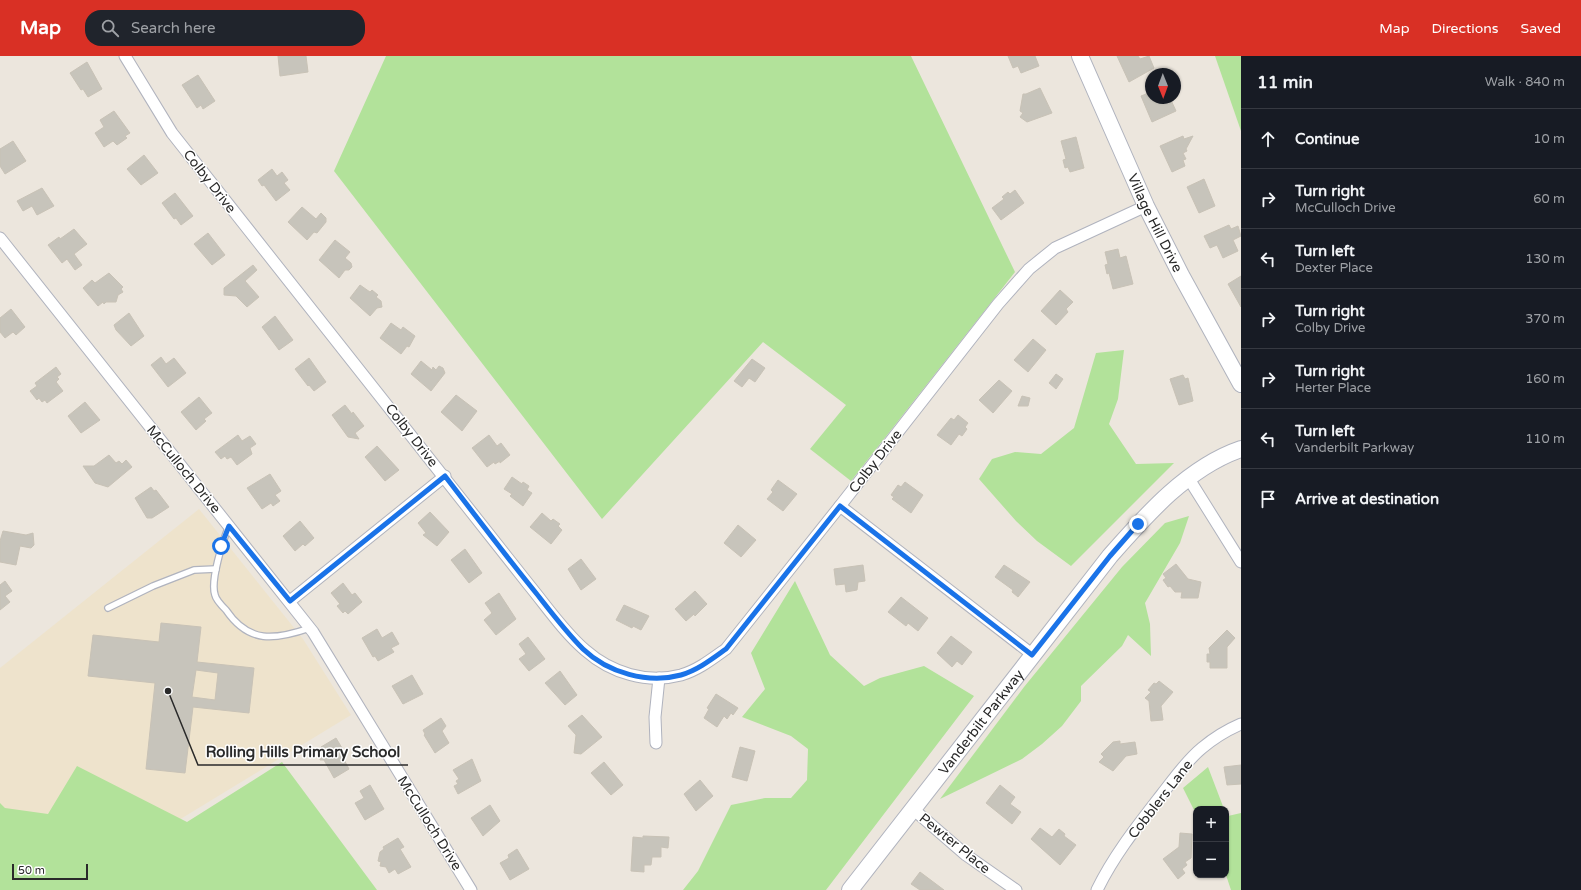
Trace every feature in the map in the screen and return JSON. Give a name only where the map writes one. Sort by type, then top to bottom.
[{"type":"main road","name":"Village Hill Drive","points":[[1080,56],[1146,206],[1181,275],[1241,384]]},
{"type":"main road","name":"Vanderbilt Parkway","points":[[850,890],[1110,556],[1148,514],[1189,479],[1225,455],[1241,449]]},
{"type":"street","name":"Colby Drive","points":[[125,56],[172,133],[530,585],[584,650],[603,664],[617,671],[633,676],[659,678],[681,675],[704,665],[726,649],[993,310],[1029,269],[1055,248],[1146,206]]},
{"type":"street","name":"McCulloch Drive","points":[[0,238],[310,628],[471,890]]},
{"type":"street","points":[[290,601],[445,476]]},
{"type":"street","points":[[1189,479],[1241,562]]},
{"type":"street","points":[[840,506],[1032,655]]},
{"type":"street","points":[[656,743],[659,678]]},
{"type":"street","name":"Cobblers Lane","points":[[1096,890],[1109,866],[1123,846],[1182,769],[1201,748],[1227,730],[1241,724]]},
{"type":"street","name":"Pewter Place","points":[[913,809],[966,856],[1016,890]]},
{"type":"lane","points":[[229,526],[221,546],[216,569],[215,595],[235,624],[261,637],[284,636],[310,628]]},
{"type":"lane","points":[[108,608],[152,586],[194,570],[216,569]]},
{"type":"shaded area","points":[[199,509],[303,639],[351,715],[64,890],[0,890],[0,668]]},
{"type":"green space","points":[[386,56],[911,56],[1015,272],[851,481],[810,449],[846,405],[763,342],[602,519],[334,171]]},
{"type":"green space","points":[[1215,56],[1241,56],[1241,131]]},
{"type":"green space","points":[[1124,350],[1118,399],[1109,424],[1136,464],[1174,463],[1071,566],[1037,541],[1016,521],[979,479],[992,459],[1015,452],[1041,454],[1074,428],[1096,353]]},
{"type":"green space","points":[[1189,516],[1180,543],[1145,603],[1150,624],[1151,656],[1128,635],[1122,646],[1081,686],[1081,701],[1062,726],[1042,744],[1022,759],[940,799],[1024,687],[1122,567],[1165,523]]},
{"type":"green space","points":[[795,581],[830,655],[864,686],[880,678],[924,666],[974,696],[826,890],[683,890],[698,871],[731,805],[765,798],[791,798],[807,780],[808,749],[791,736],[742,717],[765,689],[751,653]]},
{"type":"green space","points":[[282,762],[377,890],[0,890],[0,803],[5,808],[48,814],[77,766],[187,822]]},
{"type":"green space","points":[[1208,767],[1223,806],[1193,806],[1193,808],[1183,788]]},
{"type":"green space","points":[[1241,813],[1241,890],[1231,890],[1227,878],[1229,878],[1229,816]]},
{"type":"building","points":[[278,56],[306,56],[308,72],[280,76]]},
{"type":"building","points":[[1008,56],[1035,56],[1039,66],[1021,73],[1018,66],[1013,68]]},
{"type":"building","points":[[1117,56],[1138,56],[1140,59],[1149,56],[1154,68],[1145,68],[1145,73],[1129,82]]},
{"type":"building","points":[[87,62],[102,89],[88,97],[83,89],[81,90],[70,73]]},
{"type":"building","points":[[198,75],[215,101],[203,109],[201,105],[197,108],[182,85]]},
{"type":"building","points":[[1040,88],[1052,113],[1027,122],[1020,117],[1023,113],[1020,111],[1023,94]]},
{"type":"building","points":[[1145,94],[1145,104],[1173,104],[1176,111],[1152,122],[1141,96]]},
{"type":"building","points":[[114,111],[130,133],[125,136],[127,138],[117,145],[113,141],[104,147],[95,133],[104,127],[100,120]]},
{"type":"building","points":[[1183,136],[1184,139],[1193,136],[1186,149],[1187,151],[1183,153],[1186,159],[1183,160],[1185,166],[1172,172],[1160,146]]},
{"type":"building","points":[[1076,137],[1084,168],[1070,172],[1068,167],[1065,168],[1063,160],[1066,159],[1061,141]]},
{"type":"building","points":[[13,141],[26,161],[5,174],[0,166],[0,149]]},
{"type":"building","points":[[144,155],[158,173],[141,185],[127,169]]},
{"type":"building","points":[[272,169],[277,176],[282,172],[288,180],[284,183],[290,190],[276,201],[264,185],[262,186],[258,180]]},
{"type":"building","points":[[1204,179],[1215,206],[1199,213],[1187,187]]},
{"type":"building","points":[[42,188],[54,206],[37,215],[32,206],[23,211],[17,201]]},
{"type":"building","points":[[1015,190],[1024,203],[1001,220],[992,208],[1004,199],[1002,197],[1008,192],[1010,194]]},
{"type":"building","points":[[175,193],[193,216],[181,225],[176,218],[174,219],[162,203]]},
{"type":"building","points":[[302,207],[316,219],[321,213],[326,218],[326,222],[317,233],[314,232],[307,240],[288,222]]},
{"type":"building","points":[[1229,225],[1231,229],[1238,226],[1241,236],[1233,240],[1238,251],[1223,258],[1217,245],[1210,248],[1204,236]]},
{"type":"building","points":[[74,229],[87,244],[74,254],[82,265],[75,270],[67,259],[62,263],[48,245]]},
{"type":"building","points":[[208,233],[225,255],[212,265],[194,244]]},
{"type":"building","points":[[335,240],[350,252],[345,258],[351,263],[352,267],[349,270],[345,270],[339,278],[319,260]]},
{"type":"building","points":[[1118,249],[1120,258],[1126,256],[1133,284],[1113,289],[1109,273],[1107,274],[1105,265],[1108,264],[1105,252]]},
{"type":"building","points":[[253,265],[257,270],[245,281],[259,297],[247,307],[236,296],[224,295],[224,288]]},
{"type":"building","points":[[109,273],[123,287],[121,289],[123,292],[118,295],[116,302],[106,302],[104,304],[103,302],[98,306],[83,288],[92,280],[95,283]]},
{"type":"building","points":[[1241,276],[1241,307],[1228,284]]},
{"type":"building","points":[[360,285],[370,292],[372,290],[378,295],[376,297],[381,301],[382,307],[377,308],[370,316],[350,298]]},
{"type":"building","points":[[1060,290],[1073,302],[1066,309],[1068,312],[1056,325],[1041,311]]},
{"type":"building","points":[[11,309],[25,327],[16,335],[13,332],[5,338],[0,332],[0,318]]},
{"type":"building","points":[[129,313],[144,336],[131,346],[116,330],[114,325]]},
{"type":"building","points":[[275,316],[293,340],[279,350],[262,327]]},
{"type":"building","points":[[391,323],[401,330],[403,327],[415,336],[409,347],[407,346],[401,354],[380,338]]},
{"type":"building","points":[[1033,339],[1046,350],[1028,372],[1014,360]]},
{"type":"building","points":[[161,357],[166,364],[174,358],[186,373],[168,387],[151,365]]},
{"type":"building","points":[[309,358],[326,382],[314,391],[309,385],[308,386],[295,369]]},
{"type":"building","points":[[752,359],[765,368],[755,382],[749,378],[742,387],[734,381]]},
{"type":"building","points":[[421,361],[432,370],[433,367],[436,370],[439,366],[443,368],[445,373],[431,391],[411,374]]},
{"type":"building","points":[[56,367],[61,374],[57,377],[59,379],[56,382],[63,391],[47,403],[45,400],[42,402],[39,398],[37,400],[30,391],[37,386],[35,383]]},
{"type":"building","points":[[1056,374],[1063,379],[1056,389],[1049,383]]},
{"type":"building","points":[[1183,375],[1185,379],[1188,378],[1193,401],[1179,405],[1170,379]]},
{"type":"building","points":[[999,380],[1012,391],[993,413],[979,400]]},
{"type":"building","points":[[456,395],[477,411],[462,431],[441,412]]},
{"type":"building","points":[[1022,396],[1030,398],[1028,406],[1018,406]]},
{"type":"building","points":[[199,397],[212,413],[204,419],[206,421],[196,430],[181,412]]},
{"type":"building","points":[[85,402],[100,420],[81,433],[68,416]]},
{"type":"building","points":[[345,405],[352,414],[353,412],[364,426],[355,433],[359,439],[348,437],[332,415]]},
{"type":"building","points":[[958,415],[968,423],[965,427],[967,429],[962,436],[959,434],[951,445],[937,435],[951,418],[954,420]]},
{"type":"building","points":[[238,435],[242,441],[250,436],[256,444],[250,448],[252,454],[237,465],[231,457],[227,459],[225,456],[221,459],[215,452]]},
{"type":"building","points":[[489,435],[497,446],[501,443],[510,455],[500,463],[500,461],[495,464],[494,462],[487,467],[472,448]]},
{"type":"building","points":[[377,446],[399,470],[385,481],[365,457]]},
{"type":"building","points":[[109,455],[116,463],[119,461],[122,464],[126,460],[132,467],[108,487],[95,483],[83,466],[94,466]]},
{"type":"building","points":[[270,474],[281,491],[275,495],[280,501],[273,506],[271,503],[262,509],[247,488]]},
{"type":"building","points":[[512,477],[522,484],[523,482],[529,486],[527,490],[532,493],[523,506],[510,496],[512,494],[504,489]]},
{"type":"building","points":[[778,480],[797,494],[783,511],[767,499],[773,492],[771,490]]},
{"type":"building","points":[[905,482],[923,495],[911,513],[892,499],[894,497],[891,495],[898,485],[901,487]]},
{"type":"building","points":[[151,487],[154,491],[156,490],[169,507],[152,518],[147,518],[135,498]]},
{"type":"building","points":[[430,512],[449,532],[437,546],[423,535],[426,533],[418,523]]},
{"type":"building","points":[[542,513],[551,521],[553,519],[560,524],[558,526],[562,530],[551,544],[530,527]]},
{"type":"building","points":[[300,521],[314,538],[305,546],[303,544],[295,551],[283,536]]},
{"type":"building","points":[[738,525],[756,540],[741,557],[724,543]]},
{"type":"building","points":[[3,531],[26,535],[33,533],[34,545],[31,548],[20,546],[16,565],[0,562],[0,541]]},
{"type":"building","points":[[465,549],[482,573],[469,583],[451,560]]},
{"type":"building","points":[[581,559],[596,579],[581,590],[568,569]]},
{"type":"building","points":[[1176,564],[1188,579],[1201,582],[1198,598],[1181,598],[1182,592],[1175,592],[1170,586],[1168,587],[1163,580],[1166,578],[1163,574]]},
{"type":"building","points":[[863,565],[865,581],[858,582],[857,590],[846,592],[845,584],[836,585],[834,569]]},
{"type":"building","points":[[1004,565],[1030,582],[1018,597],[1012,592],[1013,590],[995,577]]},
{"type":"building","points":[[5,581],[12,591],[5,596],[10,602],[0,610],[0,585]]},
{"type":"building","points":[[343,583],[352,595],[355,593],[362,602],[348,614],[345,611],[343,613],[337,606],[340,604],[331,593]]},
{"type":"building","points":[[695,591],[707,604],[695,616],[694,614],[686,621],[675,609]]},
{"type":"building","points":[[499,593],[516,619],[496,635],[484,620],[492,613],[485,603]]},
{"type":"building","points":[[901,597],[928,618],[918,631],[908,623],[906,626],[888,612]]},
{"type":"building","points":[[624,605],[649,616],[641,630],[633,626],[632,628],[616,620]]},
{"type":"building","points":[[161,623],[201,627],[197,662],[254,668],[249,713],[193,707],[185,773],[146,769],[155,683],[88,676],[93,635],[159,642]],"holes":[[[196,670],[218,673],[215,700],[192,697]]]},
{"type":"building","points":[[377,629],[382,638],[392,632],[399,644],[391,648],[394,652],[378,661],[375,656],[373,657],[362,638]]},
{"type":"building","points":[[1227,630],[1235,638],[1227,647],[1227,668],[1210,668],[1210,662],[1207,662],[1207,654],[1210,654],[1209,648]]},
{"type":"building","points":[[951,636],[972,652],[962,665],[957,661],[952,667],[937,653]]},
{"type":"building","points":[[528,637],[545,659],[529,671],[519,659],[526,654],[519,644]]},
{"type":"building","points":[[560,671],[577,695],[565,705],[545,683]]},
{"type":"building","points":[[412,675],[423,694],[403,704],[392,686]]},
{"type":"building","points":[[1159,681],[1173,692],[1161,706],[1163,720],[1151,721],[1149,701],[1145,698],[1151,692],[1148,690],[1154,683],[1156,684]]},
{"type":"building","points":[[716,694],[738,708],[733,715],[731,713],[727,719],[724,716],[717,727],[704,718],[709,709],[707,708]]},
{"type":"building","points":[[582,715],[602,737],[581,754],[574,753],[576,735],[568,726]]},
{"type":"building","points":[[441,718],[446,726],[442,731],[449,743],[435,753],[424,735],[423,730]]},
{"type":"building","points":[[336,738],[342,748],[339,750],[349,769],[334,778],[324,760],[320,760],[321,751],[323,750],[321,747]]},
{"type":"building","points":[[1120,741],[1120,744],[1135,742],[1137,754],[1126,756],[1113,771],[1099,762],[1104,757],[1101,754],[1113,742]]},
{"type":"building","points":[[740,747],[755,751],[747,781],[732,777]]},
{"type":"building","points":[[472,759],[481,781],[458,794],[454,786],[458,784],[456,781],[459,779],[453,770]]},
{"type":"building","points":[[604,762],[623,785],[611,795],[591,773]]},
{"type":"building","points":[[1241,765],[1241,784],[1227,785],[1224,767]]},
{"type":"building","points":[[700,780],[713,796],[696,811],[684,794]]},
{"type":"building","points":[[370,785],[384,809],[365,820],[355,803],[364,798],[360,791]]},
{"type":"building","points":[[1000,785],[1015,797],[1010,804],[1021,812],[1012,824],[986,803]]},
{"type":"building","points":[[490,805],[500,821],[483,836],[471,818]]},
{"type":"building","points":[[1040,828],[1052,837],[1059,829],[1065,834],[1064,836],[1076,845],[1060,865],[1031,839]]},
{"type":"building","points":[[1180,833],[1192,834],[1191,858],[1185,862],[1187,865],[1182,869],[1185,873],[1178,879],[1163,859],[1179,847]]},
{"type":"building","points":[[643,836],[669,837],[668,848],[661,847],[661,857],[652,857],[651,865],[644,865],[644,872],[631,871],[633,837],[643,838]]},
{"type":"building","points":[[398,838],[404,847],[400,849],[411,867],[398,874],[395,869],[389,873],[386,867],[380,866],[381,862],[378,861],[380,852],[384,849],[383,847]]},
{"type":"building","points":[[517,849],[529,869],[510,880],[500,863],[509,858],[508,855]]},
{"type":"building","points":[[920,872],[944,890],[920,890],[911,884]]},
{"type":"place","name":"Rolling Hills Primary School","points":[[168,691]]},
{"type":"route","points":[[221,546],[229,526],[290,601],[445,476],[564,628],[584,650],[603,664],[617,671],[633,676],[659,678],[681,675],[704,665],[726,649],[840,506],[1032,655],[1110,556],[1138,524]]}]
